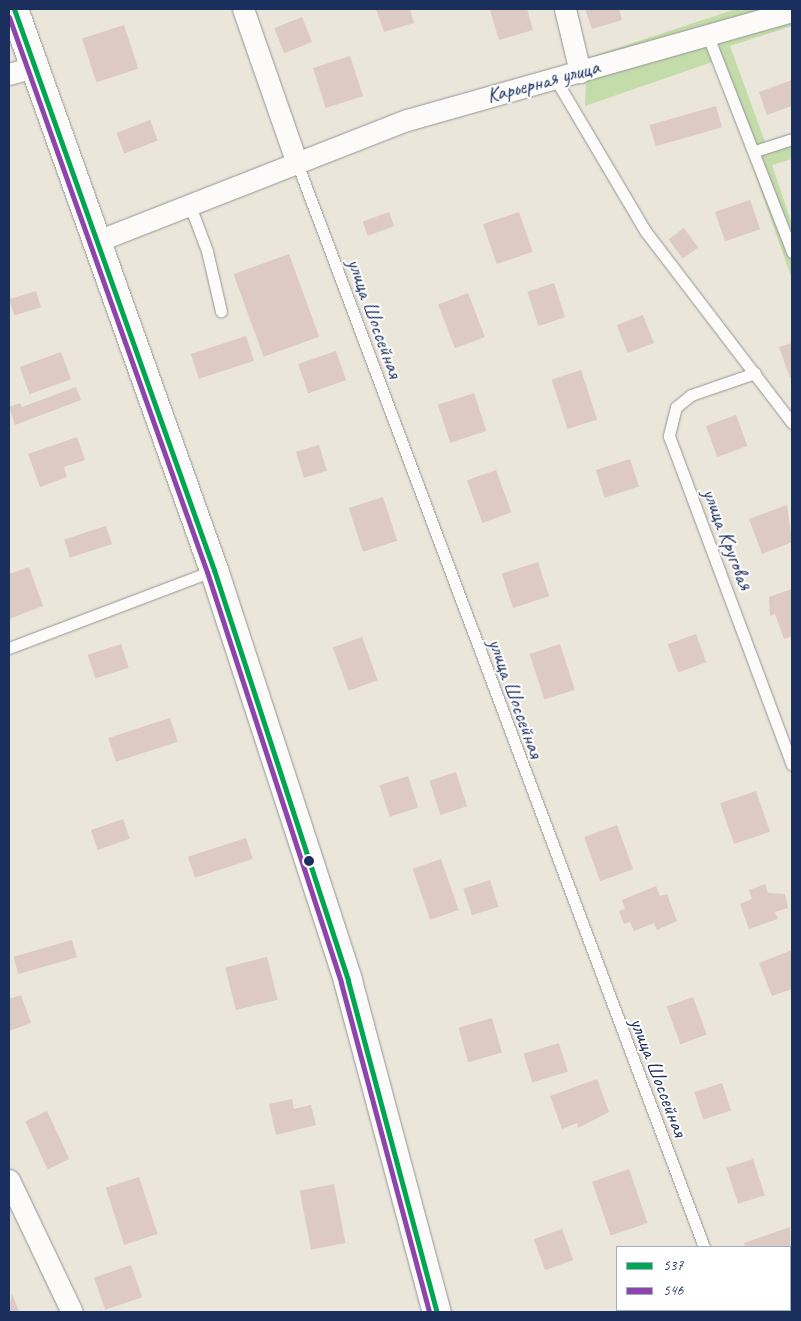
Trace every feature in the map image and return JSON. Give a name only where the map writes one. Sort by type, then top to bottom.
[{"type":"street","points":[[14,9],[21,71],[95,242],[214,570],[348,982],[437,1312]]},
{"type":"street","points":[[243,9],[296,160]]},
{"type":"street","points":[[565,9],[580,72]]},
{"type":"street","name":"Карьерная улица","points":[[95,242],[296,160],[553,75],[580,72],[792,11]]},
{"type":"street","points":[[9,1180],[72,1312]]},
{"type":"lane","points":[[708,36],[756,151],[792,252]]},
{"type":"lane","points":[[553,75],[646,232],[792,422]]},
{"type":"lane","points":[[756,151],[792,138]]},
{"type":"lane","name":"улица Шоссейная","points":[[296,160],[704,1246]]},
{"type":"lane","points":[[189,203],[207,251],[220,311]]},
{"type":"lane","name":"улица Круговая","points":[[755,373],[691,395],[676,407],[669,436],[792,765]]},
{"type":"lane","points":[[9,648],[214,570]]},
{"type":"green space","points":[[736,9],[792,9],[792,26],[730,46],[765,142],[792,133],[792,159],[772,165],[792,224],[792,279],[715,61],[585,106],[587,58]]},
{"type":"building","points":[[376,9],[410,9],[414,23],[384,32]]},
{"type":"building","points":[[527,9],[533,30],[499,40],[490,10]]},
{"type":"building","points":[[585,9],[619,9],[622,20],[592,29]]},
{"type":"building","points":[[302,17],[312,42],[284,53],[274,28]]},
{"type":"building","points":[[124,25],[138,69],[96,82],[82,39]]},
{"type":"building","points":[[350,56],[363,96],[326,108],[313,68]]},
{"type":"building","points":[[792,80],[792,106],[767,115],[759,92]]},
{"type":"building","points":[[716,106],[722,127],[656,146],[650,125]]},
{"type":"building","points":[[150,120],[158,141],[124,153],[116,133]]},
{"type":"building","points":[[750,200],[760,229],[725,241],[715,212]]},
{"type":"building","points":[[389,212],[394,226],[368,236],[363,222]]},
{"type":"building","points":[[519,212],[533,252],[497,264],[483,224]]},
{"type":"building","points":[[684,228],[698,247],[683,259],[669,239]]},
{"type":"building","points":[[289,254],[319,337],[264,357],[234,274]]},
{"type":"building","points":[[554,283],[565,317],[538,326],[527,292]]},
{"type":"building","points":[[36,291],[41,307],[14,315],[9,299]]},
{"type":"building","points":[[468,293],[485,337],[455,348],[438,304]]},
{"type":"building","points":[[643,315],[654,343],[628,353],[617,325]]},
{"type":"building","points":[[246,336],[254,361],[199,379],[191,354]]},
{"type":"building","points":[[792,343],[792,377],[790,378],[779,347]]},
{"type":"building","points":[[336,351],[346,380],[308,393],[298,364]]},
{"type":"building","points":[[61,352],[71,379],[30,394],[20,367]]},
{"type":"building","points":[[581,370],[597,419],[568,429],[552,380]]},
{"type":"building","points":[[76,387],[81,400],[15,425],[9,407],[20,403],[22,407]]},
{"type":"building","points":[[474,393],[486,431],[450,443],[438,405]]},
{"type":"building","points":[[736,415],[747,446],[717,457],[706,426]]},
{"type":"building","points":[[77,437],[85,460],[64,467],[67,477],[40,487],[28,454]]},
{"type":"building","points":[[319,445],[327,471],[304,478],[296,452]]},
{"type":"building","points":[[630,459],[639,487],[605,498],[596,470]]},
{"type":"building","points":[[496,470],[511,512],[482,523],[467,481]]},
{"type":"building","points":[[383,497],[397,541],[363,552],[349,508]]},
{"type":"building","points":[[787,505],[792,542],[762,554],[749,519]]},
{"type":"building","points":[[106,526],[112,544],[70,558],[64,540]]},
{"type":"building","points":[[538,562],[549,596],[513,608],[502,574]]},
{"type":"building","points":[[29,567],[43,606],[9,619],[9,574]]},
{"type":"building","points":[[792,589],[792,636],[784,639],[775,614],[770,616],[769,597]]},
{"type":"building","points":[[696,634],[706,662],[678,672],[668,644]]},
{"type":"building","points":[[362,637],[378,680],[349,691],[333,648]]},
{"type":"building","points":[[121,644],[129,668],[95,679],[88,655]]},
{"type":"building","points":[[560,644],[575,690],[544,700],[530,654]]},
{"type":"building","points":[[170,718],[178,742],[116,762],[108,738]]},
{"type":"building","points":[[456,772],[467,806],[440,815],[429,781]]},
{"type":"building","points":[[408,776],[418,807],[390,817],[379,785]]},
{"type":"building","points":[[756,791],[770,832],[734,844],[720,803]]},
{"type":"building","points":[[123,819],[130,839],[98,850],[91,830]]},
{"type":"building","points":[[617,825],[633,869],[600,881],[584,837]]},
{"type":"building","points":[[246,838],[253,859],[195,878],[188,857]]},
{"type":"building","points":[[441,859],[459,910],[430,920],[413,869]]},
{"type":"building","points":[[490,880],[499,907],[472,915],[463,889]]},
{"type":"building","points":[[765,884],[768,893],[785,894],[788,908],[775,912],[778,919],[749,929],[740,904],[752,899],[749,890]]},
{"type":"building","points":[[656,886],[660,896],[667,894],[677,921],[657,930],[654,923],[634,931],[630,922],[624,924],[619,911],[625,909],[622,900]]},
{"type":"building","points":[[72,940],[77,957],[18,974],[13,957]]},
{"type":"building","points":[[792,950],[792,989],[772,996],[759,963]]},
{"type":"building","points":[[267,957],[278,1000],[236,1010],[225,967]]},
{"type":"building","points":[[21,995],[31,1023],[9,1031],[9,999]]},
{"type":"building","points":[[693,997],[707,1035],[680,1044],[667,1007]]},
{"type":"building","points":[[492,1018],[502,1053],[468,1062],[458,1028]]},
{"type":"building","points":[[559,1043],[568,1072],[532,1083],[524,1054]]},
{"type":"building","points":[[597,1079],[609,1112],[578,1128],[577,1123],[562,1129],[550,1096]]},
{"type":"building","points":[[722,1083],[731,1111],[703,1120],[694,1092]]},
{"type":"building","points":[[292,1099],[294,1109],[311,1105],[316,1125],[276,1135],[269,1104]]},
{"type":"building","points":[[47,1111],[69,1159],[48,1169],[25,1121]]},
{"type":"building","points":[[753,1159],[765,1195],[738,1204],[726,1168]]},
{"type":"building","points":[[629,1169],[648,1223],[611,1236],[592,1182]]},
{"type":"building","points":[[139,1177],[158,1234],[124,1245],[106,1188]]},
{"type":"building","points":[[334,1184],[345,1243],[311,1250],[300,1191]]},
{"type":"building","points":[[790,1227],[791,1246],[745,1246],[744,1243]]},
{"type":"building","points":[[562,1229],[573,1260],[545,1270],[534,1239]]},
{"type":"building","points":[[131,1265],[142,1297],[105,1310],[94,1278]]},
{"type":"building","points":[[12,1293],[19,1312],[9,1312]]},
{"type":"transit line","name":"537","points":[[14,9],[214,570],[348,981],[437,1312]]},
{"type":"transit line","name":"546","points":[[9,17],[207,572],[341,983],[429,1312]]}]
